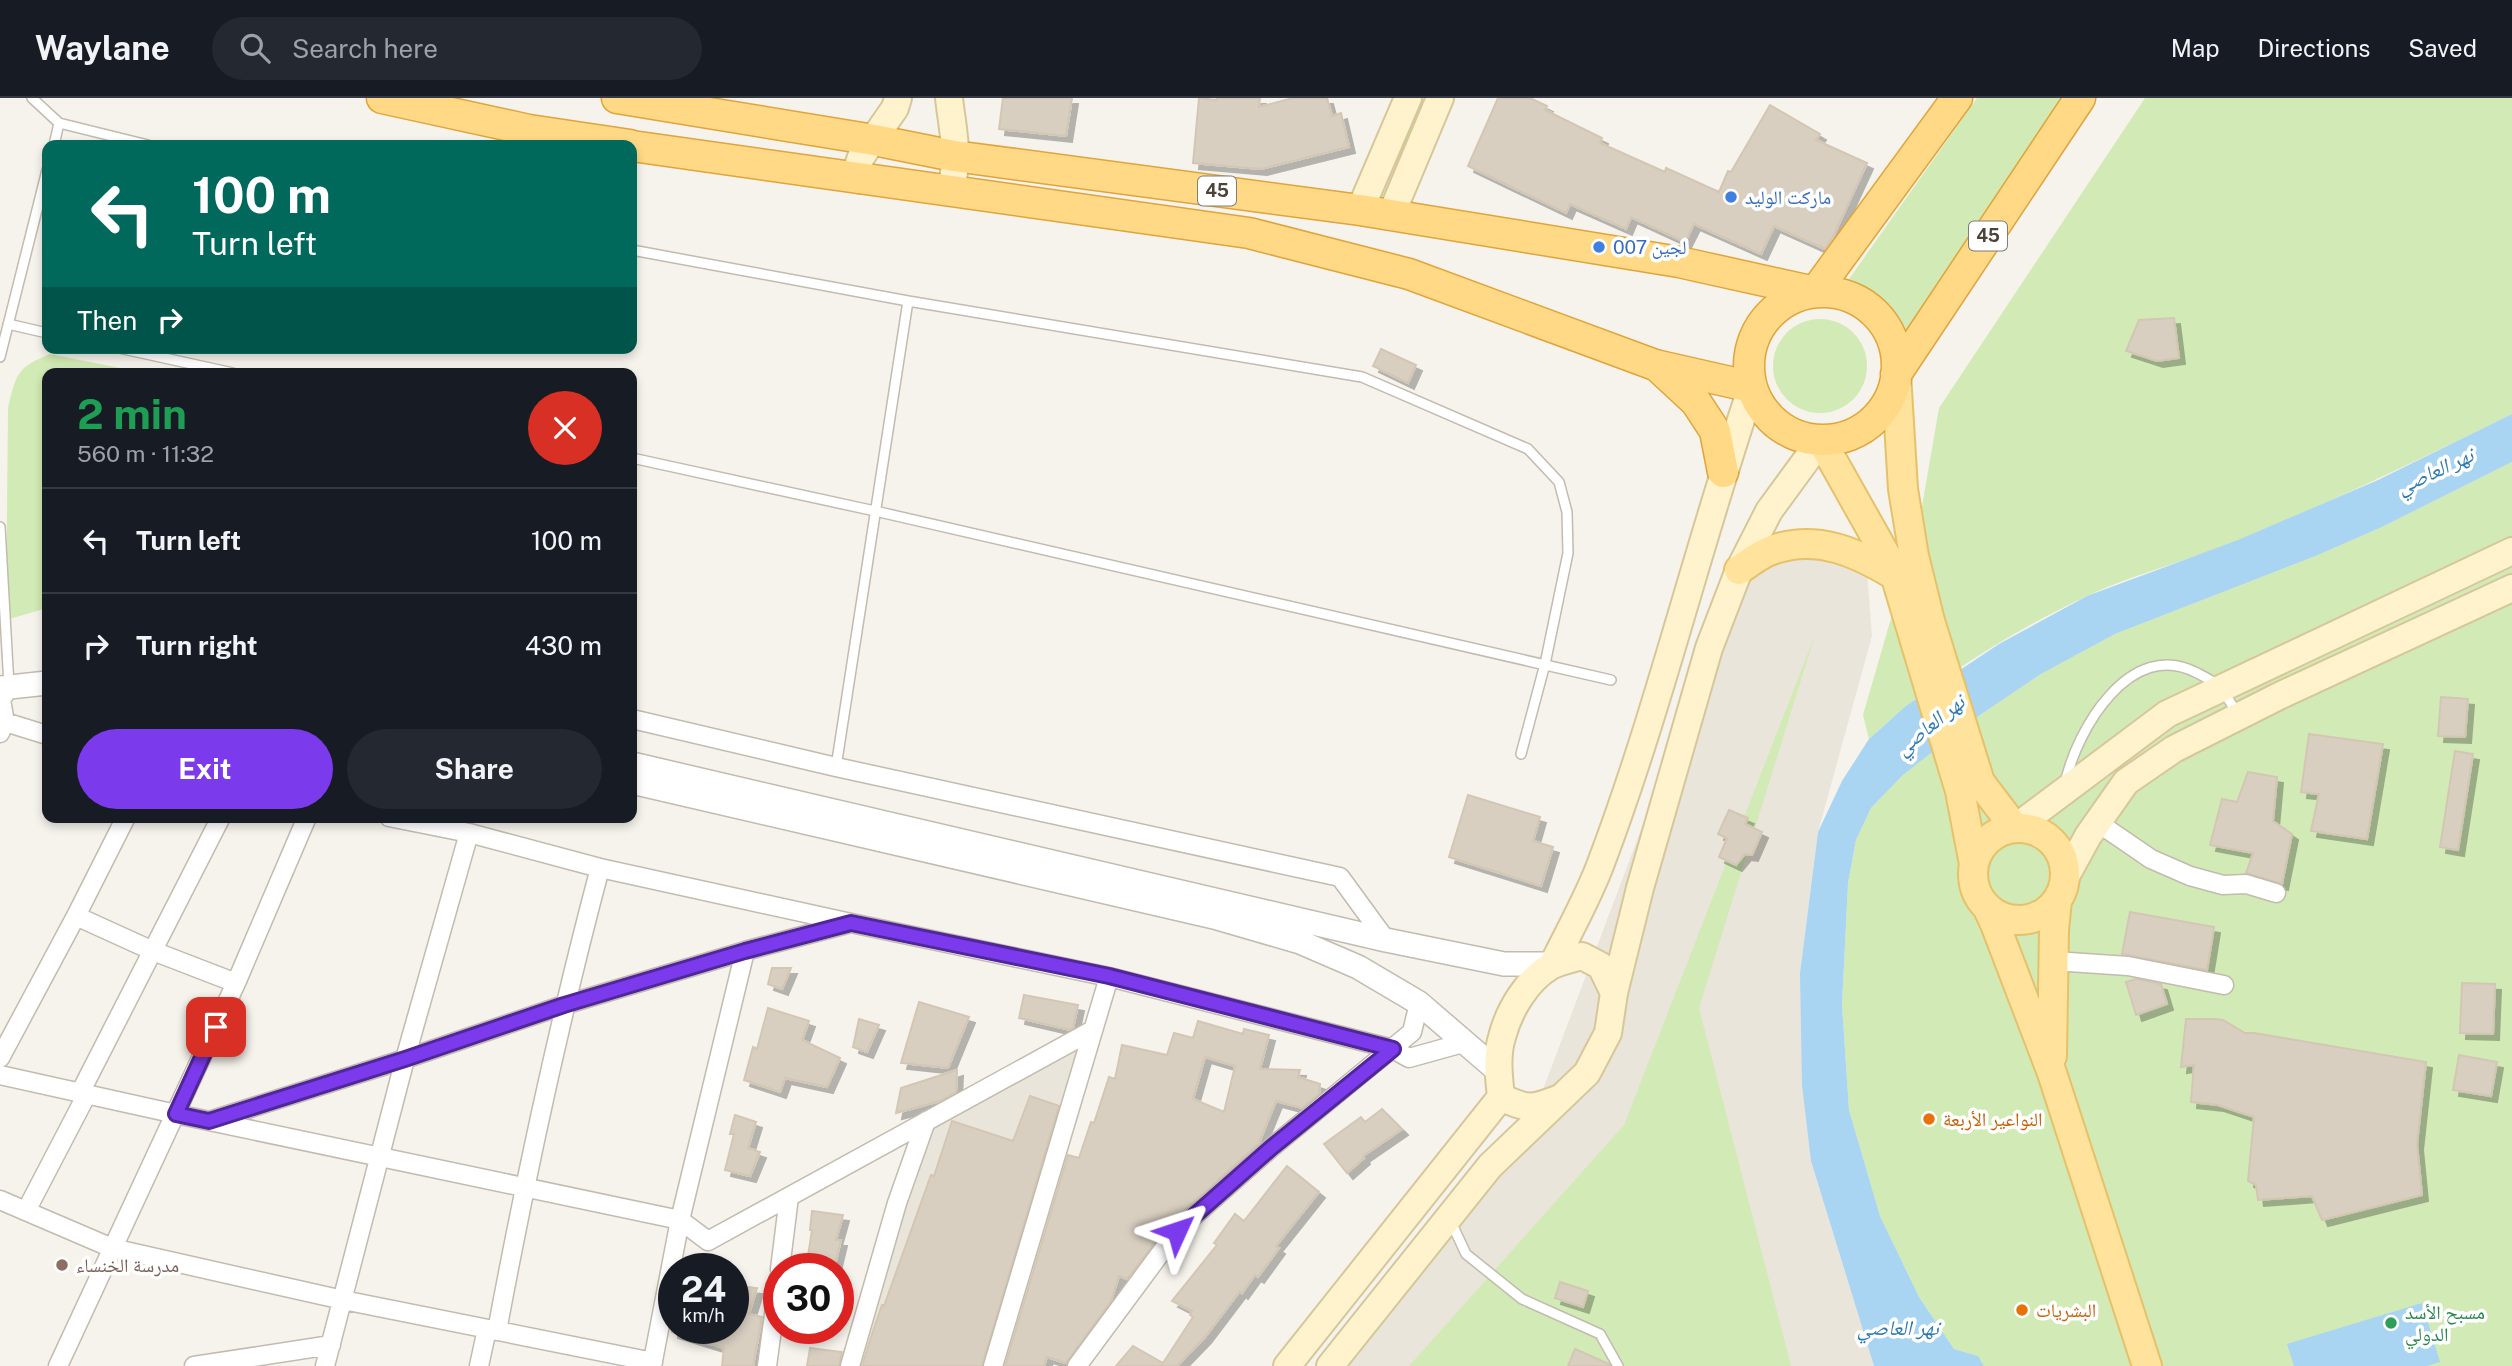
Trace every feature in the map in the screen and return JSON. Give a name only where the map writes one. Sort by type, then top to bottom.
[{"type":"highway","name":"45","points":[[382,98],[529,130],[597,140]]},
{"type":"highway","name":"45","points":[[617,98],[874,140],[954,156],[1391,215],[1679,262],[1815,292]]},
{"type":"highway","points":[[1815,292],[1957,98]]},
{"type":"highway","name":"45","points":[[1896,373],[2080,98]]},
{"type":"highway","name":"45","points":[[637,146],[860,180],[1249,233],[1409,274],[1655,365],[1752,387]]},
{"type":"highway","points":[[1834,292],[1852,297],[1868,306],[1881,319],[1896,353],[1896,373],[1893,390],[1872,421],[1857,432],[1821,440],[1802,437],[1771,419],[1759,404],[1749,369],[1751,350],[1762,325],[1781,304],[1799,295],[1834,292]]},
{"type":"highway","points":[[1655,365],[1696,402],[1714,431],[1723,472]]},
{"type":"main road","points":[[860,180],[861,158],[898,98]]},
{"type":"main road","points":[[948,191],[956,172],[949,98]]},
{"type":"main road","points":[[1360,210],[1408,98]]},
{"type":"main road","points":[[1391,215],[1440,98]]},
{"type":"main road","points":[[1896,373],[1903,489],[1924,638]]},
{"type":"main road","points":[[1553,964],[1600,866],[1629,782],[1685,606],[1723,472],[1752,387]]},
{"type":"main road","points":[[1330,1366],[1490,1166],[1587,1073],[1603,1043],[1608,1033],[1614,993],[1640,888],[1709,648],[1739,570],[1769,511],[1821,440],[1894,575],[1924,638],[1970,787],[1975,887],[1995,924],[2052,1073],[2147,1366]]},
{"type":"main road","points":[[1739,570],[1770,551],[1800,543],[1834,546],[1866,558],[1894,575]]},
{"type":"main road","points":[[1974,864],[1984,844],[1993,836],[2015,828],[2167,714],[2512,551]]},
{"type":"main road","points":[[1987,907],[2006,919],[2029,919],[2040,915],[2061,889],[2098,822],[2126,782],[2174,749],[2512,588]]},
{"type":"main road","points":[[1970,787],[2015,828],[2037,832],[2055,845],[2062,855],[2054,961],[2052,1073]]},
{"type":"main road","points":[[1287,1366],[1501,1097],[1498,1070],[1501,1038],[1515,1006],[1535,977],[1553,964],[1583,956],[1601,966],[1614,993]]},
{"type":"main road","points":[[1501,1097],[1521,1107],[1536,1108],[1560,1098]]},
{"type":"street","points":[[2,705],[42,685]]},
{"type":"street","points":[[2,705],[42,697]]},
{"type":"street","points":[[2,705],[42,732]]},
{"type":"street","points":[[637,720],[836,767],[1340,877],[1386,940]]},
{"type":"street","points":[[637,765],[1386,940],[1504,964],[1553,964]]},
{"type":"street","points":[[637,783],[1214,917],[1300,942],[1358,967],[1419,1003],[1498,1070]]},
{"type":"street","points":[[2098,822],[2151,859],[2190,876],[2223,885],[2246,884],[2276,893]]},
{"type":"street","points":[[0,1058],[123,823]]},
{"type":"street","points":[[26,1211],[219,823]]},
{"type":"street","points":[[58,1366],[236,983],[304,823]]},
{"type":"street","points":[[419,823],[469,833],[600,868],[1109,976],[1393,1049],[1409,1058],[1463,1043]]},
{"type":"street","points":[[325,1366],[405,1059],[469,833]]},
{"type":"street","points":[[479,1366],[492,1330],[564,1005],[600,868]]},
{"type":"street","points":[[76,916],[153,951],[236,983]]},
{"type":"street","points":[[209,1121],[564,1005],[745,951],[851,923]]},
{"type":"street","points":[[0,1200],[112,1248],[343,1300],[652,1364],[680,1220],[745,951]]},
{"type":"street","points":[[2054,961],[2128,967],[2224,985]]},
{"type":"street","points":[[993,1366],[1109,976]]},
{"type":"street","points":[[1077,1366],[1177,1231],[1271,1148],[1412,1032],[1419,1003]]},
{"type":"street","points":[[0,1075],[680,1220],[708,1241],[1094,1030]]},
{"type":"street","points":[[850,1366],[897,1203],[926,1121]]},
{"type":"street","points":[[782,1253],[789,1197]]},
{"type":"street","points":[[767,1366],[770,1344]]},
{"type":"street","points":[[194,1366],[331,1345]]},
{"type":"lane","points":[[32,98],[59,123],[128,140]]},
{"type":"lane","points":[[55,140],[59,123]]},
{"type":"lane","points":[[0,357],[42,190]]},
{"type":"lane","points":[[637,251],[908,301],[1362,377],[1528,449],[1559,482],[1567,512],[1567,553],[1545,664],[1521,754]]},
{"type":"lane","points":[[836,767],[908,301]]},
{"type":"lane","points":[[8,324],[42,332]]},
{"type":"lane","points":[[146,354],[210,368]]},
{"type":"lane","points":[[637,459],[1611,680]]},
{"type":"lane","points":[[0,527],[2,705]]},
{"type":"lane","points":[[2064,789],[2068,768],[2087,725],[2105,698],[2136,674],[2163,664],[2186,667],[2220,688],[2239,716]]},
{"type":"lane","points":[[1448,1218],[1466,1254],[1522,1299],[1600,1334],[1618,1366]]},
{"type":"shaded area","points":[[1800,543],[1866,558],[1872,636],[1818,832],[1800,973],[1811,1161],[1874,1366],[1331,1366],[1536,1108],[1739,570]]},
{"type":"shaded area","points":[[1093,1030],[993,1366],[852,1366],[923,1130]]},
{"type":"green space","points":[[1977,98],[2062,98],[1899,344],[1871,302],[1844,286]]},
{"type":"green space","points":[[2145,98],[2512,98],[2512,414],[2275,525],[2222,547],[2144,573],[2058,610],[1945,678],[1869,739],[1863,715],[1920,518],[1939,408]]},
{"type":"green space","points":[[1820,319],[1838,323],[1853,333],[1863,348],[1867,366],[1863,384],[1853,399],[1838,409],[1820,413],[1802,409],[1787,399],[1777,384],[1773,366],[1777,348],[1787,333],[1802,323]]},
{"type":"green space","points":[[50,354],[120,368],[42,368],[42,609],[6,620],[8,408],[16,379],[31,363]]},
{"type":"green space","points":[[2512,462],[2512,1366],[1984,1366],[1977,1356],[1954,1349],[1919,1297],[1880,1216],[1849,1110],[1842,1005],[1848,883],[1856,840],[1871,808],[1903,775],[1980,715],[2041,674],[2115,634],[2318,555],[2382,527]]},
{"type":"green space","points":[[1815,635],[1699,1008],[1791,1366],[1409,1366],[1624,1125]]},
{"type":"water","name":"نهر العاصي","points":[[2512,414],[2512,462],[2382,527],[2318,555],[2115,634],[2041,674],[1980,715],[1903,775],[1871,808],[1856,840],[1848,883],[1842,1005],[1849,1110],[1880,1216],[1919,1297],[1954,1349],[1978,1356],[1984,1366],[1874,1366],[1811,1161],[1802,1085],[1800,973],[1818,832],[1842,781],[1869,739],[1906,706],[1999,644],[2087,596],[2238,540],[2378,480]]},
{"type":"water","name":"مسبح الأسد الدولي","points":[[2422,1303],[2440,1362],[2427,1366],[2294,1366],[2287,1344]]},
{"type":"building","points":[[1003,98],[1072,98],[1066,136],[999,129]]},
{"type":"building","points":[[1199,98],[1260,98],[1259,107],[1293,98],[1327,98],[1332,116],[1341,113],[1349,147],[1261,169],[1193,163]]},
{"type":"building","points":[[1498,98],[1530,98],[1547,106],[1545,110],[1602,138],[1600,143],[1719,192],[1728,171],[1731,172],[1770,105],[1820,134],[1816,140],[1867,163],[1825,249],[1774,226],[1761,254],[1694,224],[1685,242],[1631,217],[1626,229],[1570,204],[1566,213],[1468,166]]},
{"type":"building","points":[[2174,318],[2179,358],[2157,361],[2126,351],[2139,320]]},
{"type":"building","points":[[1381,349],[1416,365],[1408,383],[1373,366]]},
{"type":"building","points":[[2441,697],[2468,699],[2465,737],[2438,736]]},
{"type":"building","points":[[2309,734],[2383,744],[2367,839],[2311,831],[2319,794],[2301,792]]},
{"type":"building","points":[[2455,751],[2473,754],[2458,850],[2440,847]]},
{"type":"building","points":[[2248,772],[2277,777],[2273,821],[2292,834],[2282,884],[2246,873],[2253,853],[2210,845],[2222,799],[2237,802]]},
{"type":"building","points":[[1468,795],[1540,817],[1533,841],[1553,847],[1541,886],[1449,857]]},
{"type":"building","points":[[1729,810],[1748,818],[1745,824],[1762,832],[1752,855],[1745,854],[1736,865],[1719,857],[1727,838],[1718,834]]},
{"type":"building","points":[[2130,912],[2214,927],[2207,970],[2122,954]]},
{"type":"building","points":[[772,968],[791,968],[782,989],[768,984]]},
{"type":"building","points":[[2136,979],[2161,984],[2167,1004],[2136,1015],[2126,982]]},
{"type":"building","points":[[2462,983],[2495,984],[2493,1034],[2460,1033]]},
{"type":"building","points":[[1024,995],[1078,1005],[1073,1028],[1070,1030],[1019,1018]]},
{"type":"building","points":[[919,1002],[969,1017],[948,1068],[901,1063]]},
{"type":"building","points":[[768,1008],[809,1021],[802,1040],[840,1058],[827,1087],[785,1078],[780,1092],[744,1080],[753,1047],[757,1049]]},
{"type":"building","points":[[859,1019],[879,1025],[867,1052],[853,1047]]},
{"type":"building","points":[[2186,1019],[2223,1020],[2245,1033],[2426,1062],[2417,1144],[2422,1195],[2322,1220],[2312,1196],[2258,1200],[2256,1185],[2248,1181],[2254,1117],[2218,1105],[2191,1102],[2194,1065],[2181,1067]]},
{"type":"building","points":[[1198,1021],[1243,1034],[1244,1029],[1269,1035],[1260,1069],[1300,1070],[1298,1077],[1320,1084],[1319,1094],[1302,1108],[1276,1101],[1259,1143],[1165,1228],[1158,1226],[1152,1246],[1127,1279],[1119,1276],[1111,1301],[1066,1363],[1047,1357],[1044,1366],[1005,1366],[1068,1155],[1079,1158],[1109,1077],[1115,1079],[1122,1045],[1167,1055],[1174,1033],[1193,1038]],"holes":[[[1205,1057],[1235,1066],[1224,1112],[1193,1099]]]},
{"type":"building","points":[[2459,1055],[2497,1062],[2491,1096],[2453,1090]]},
{"type":"building","points":[[957,1070],[956,1092],[940,1101],[896,1113],[901,1088]]},
{"type":"building","points":[[1030,1096],[1059,1106],[982,1366],[862,1366],[882,1305],[884,1306],[931,1175],[934,1176],[952,1121],[1013,1141]]},
{"type":"building","points":[[1382,1109],[1402,1129],[1363,1156],[1347,1173],[1324,1144],[1361,1117],[1365,1122]]},
{"type":"building","points":[[735,1115],[756,1122],[748,1148],[760,1152],[750,1176],[725,1170],[734,1134],[730,1134]]},
{"type":"building","points":[[1287,1166],[1319,1192],[1276,1246],[1279,1248],[1258,1277],[1255,1275],[1242,1293],[1240,1291],[1205,1337],[1177,1366],[1116,1366],[1133,1346],[1163,1363],[1193,1317],[1190,1315],[1192,1311],[1172,1301],[1217,1245],[1214,1243],[1235,1214],[1244,1221]]},
{"type":"building","points":[[812,1211],[843,1215],[836,1240],[841,1240],[838,1253],[808,1253]]},
{"type":"building","points":[[1560,1282],[1588,1291],[1583,1307],[1555,1298]]},
{"type":"building","points":[[749,1287],[757,1288],[749,1314]]},
{"type":"building","points":[[749,1314],[762,1317],[753,1366],[722,1366],[724,1348],[711,1344],[749,1344]]},
{"type":"building","points":[[810,1348],[842,1352],[839,1366],[807,1366]]},
{"type":"building","points":[[1575,1349],[1609,1364],[1610,1366],[1568,1366]]},
{"type":"place","name":"ماركت الوليد","points":[[1731,197]]},
{"type":"place","name":"لجين 007","points":[[1599,247]]},
{"type":"place","name":"النواعير الأربعة","points":[[1929,1119]]},
{"type":"place","name":"مدرسة الخنساء","points":[[62,1265]]},
{"type":"place","name":"البشريات","points":[[2022,1310]]},
{"type":"place","name":"مسبح الأسد الدولي","points":[[2391,1323]]},
{"type":"route","points":[[216,1027],[176,1114],[209,1121],[564,1005],[745,951],[851,923],[1109,976],[1393,1049],[1271,1148],[1177,1231]]}]
